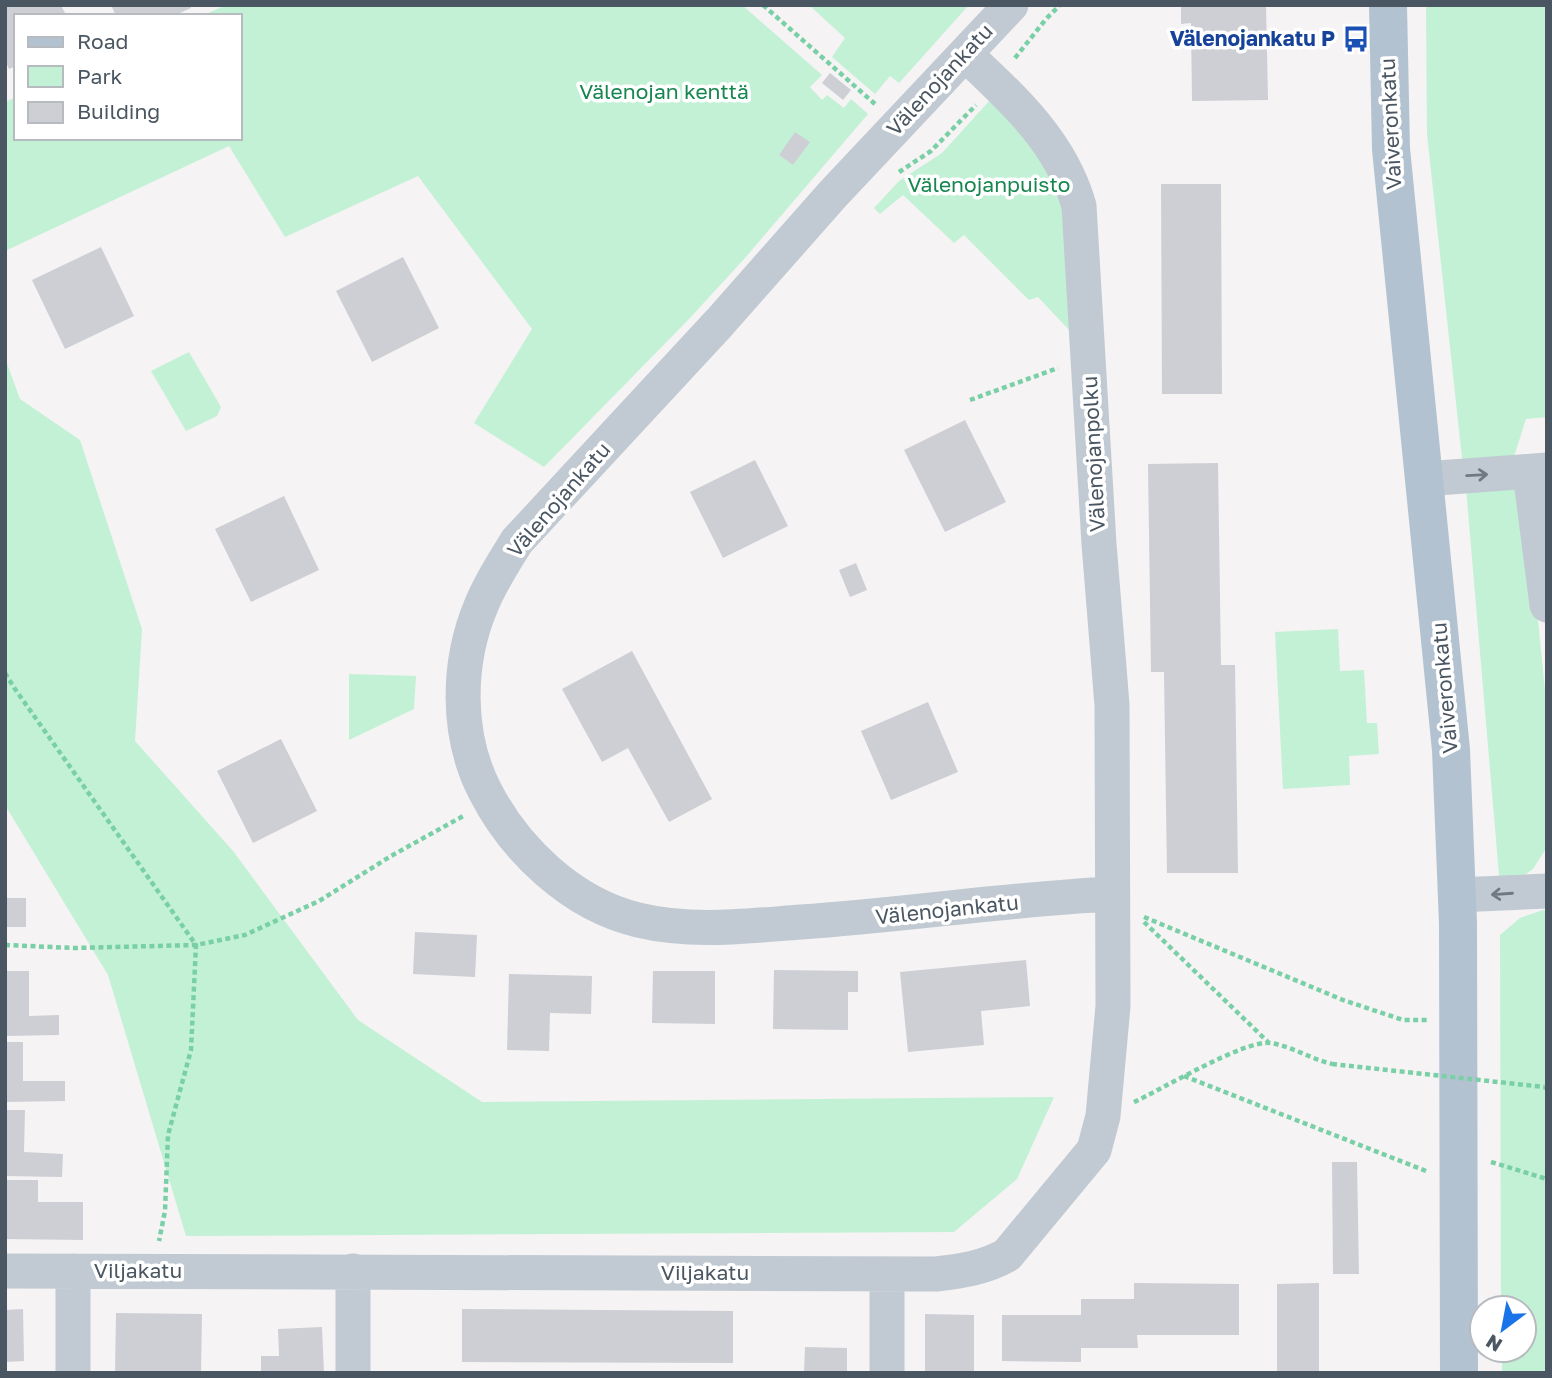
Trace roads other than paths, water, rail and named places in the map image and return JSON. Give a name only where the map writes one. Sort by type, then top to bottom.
[{"type":"main road","name":"Vaiveronkatu","points":[[1388,5],[1391,149],[1451,750],[1457,895],[1459,1373]]},
{"type":"street","name":"Välenojankatu","points":[[1010,5],[517,541],[481,605],[473,628],[465,667],[465,723],[477,776],[507,828],[529,854],[579,894],[636,920],[674,927],[712,928],[868,917],[1112,894]]},
{"type":"street","name":"Välenojanpolku","points":[[966,55],[1039,127],[1058,153],[1073,183],[1079,206],[1099,544],[1112,705],[1112,894]]},
{"type":"street","points":[[1424,479],[1538,471],[1547,605]]},
{"type":"street","points":[[1457,895],[1547,891]]},
{"type":"street","name":"Viljakatu","points":[[5,1271],[936,1274],[969,1270],[995,1262],[1007,1255],[1094,1150],[1103,1116],[1113,1006],[1112,894]]},
{"type":"street","points":[[73,1373],[74,1271]]},
{"type":"street","points":[[353,1373],[354,1271]]},
{"type":"street","points":[[887,1274],[887,1373]]},
{"type":"place","name":"Välenojankatu P","points":[[1356,39]]},
{"type":"park label","name":"Välenojan kenttä","points":[[664,92]]},
{"type":"park label","name":"Välenojanpuisto","points":[[989,185]]}]
